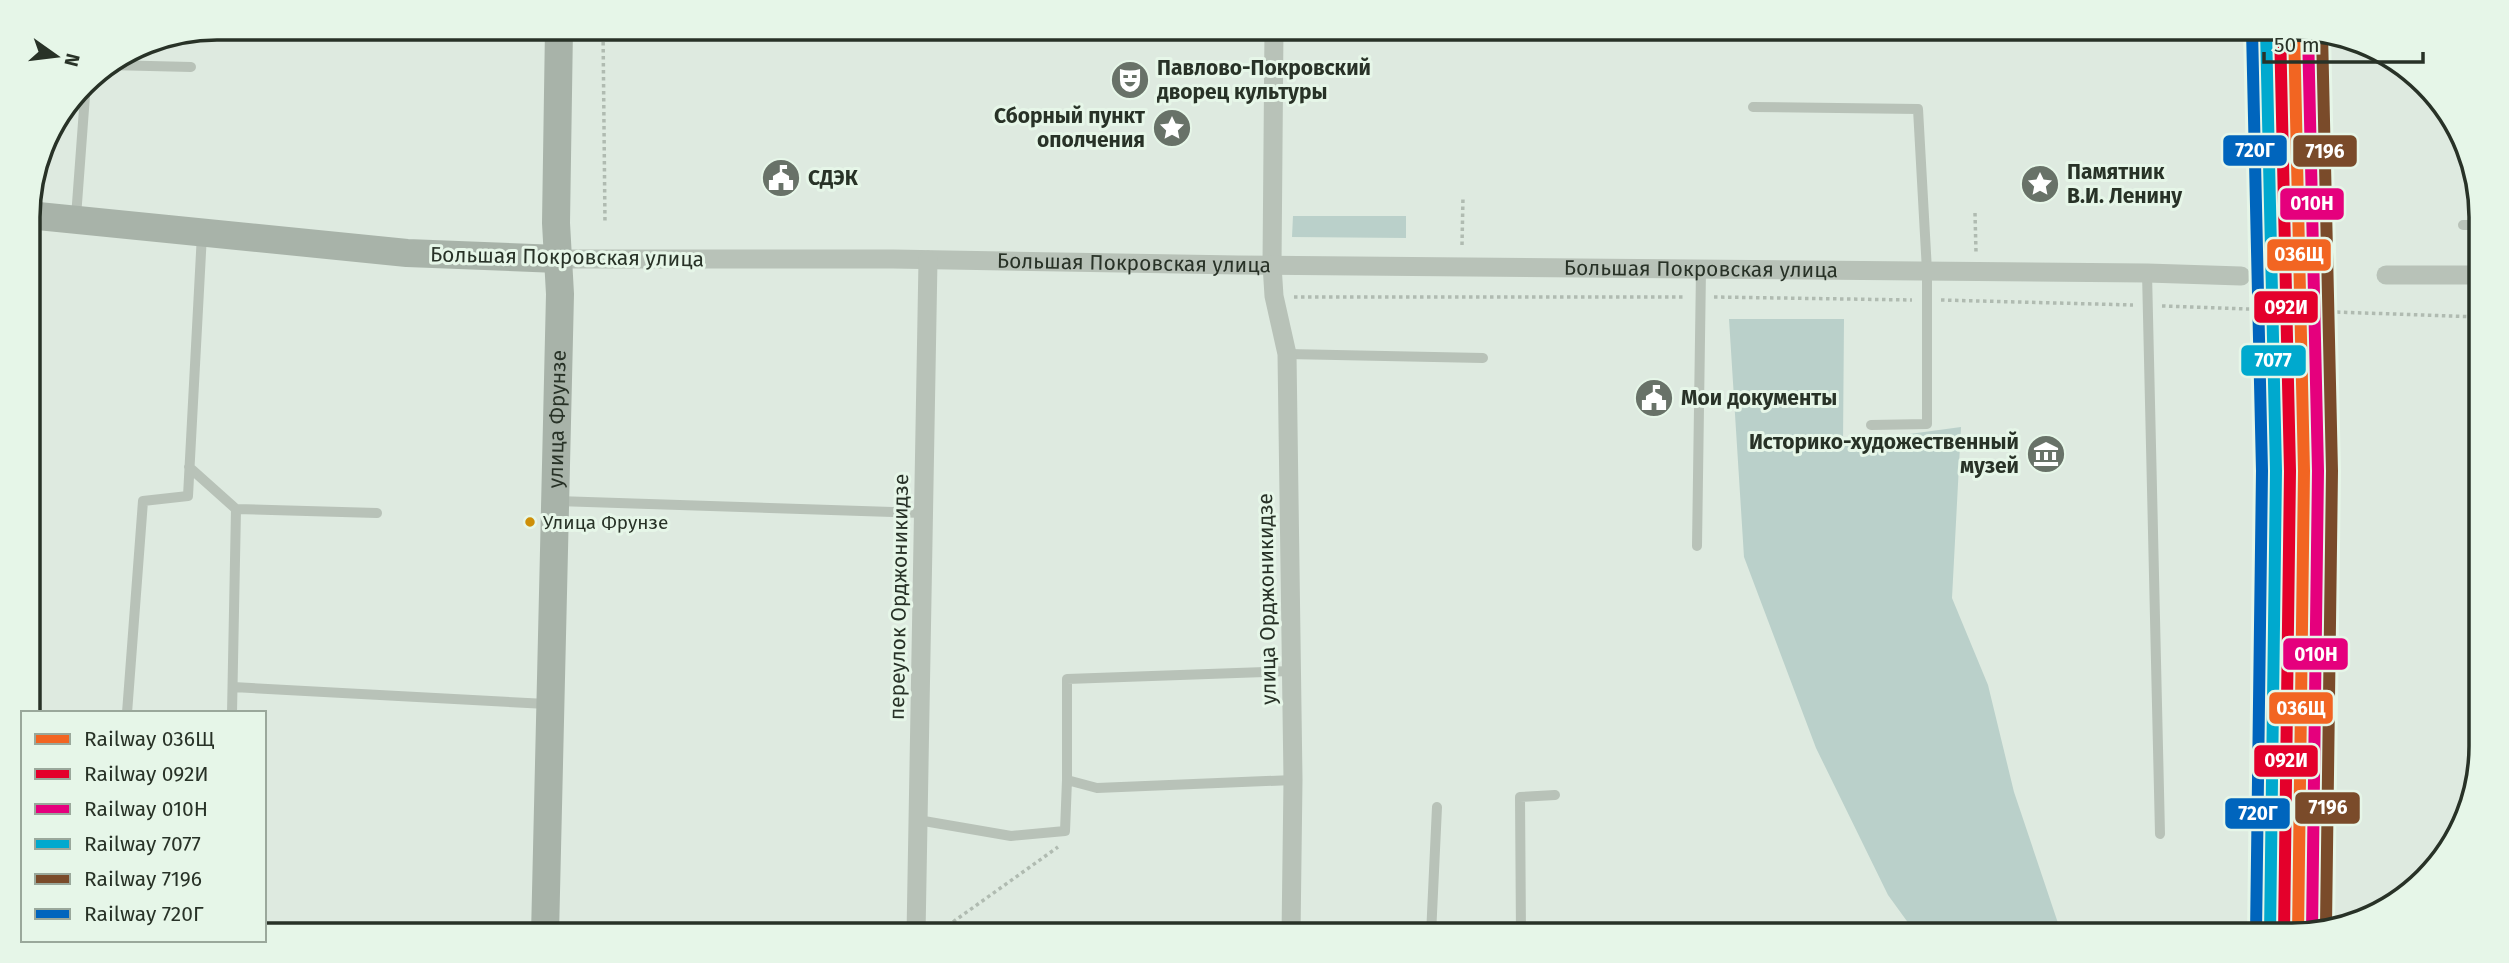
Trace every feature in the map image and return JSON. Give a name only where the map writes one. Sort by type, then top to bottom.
[{"type":"main road","name":"улица Фрунзе","points":[[545,923],[560,293],[559,40]]},
{"type":"main road","name":"Большая Покровская улица","points":[[41,217],[407,253],[558,259]]},
{"type":"street","name":"улица Орджоникидзе","points":[[1274,40],[1272,265],[1274,296],[1287,354],[1293,780],[1291,922]]},
{"type":"street","name":"Большая Покровская улица","points":[[558,259],[928,260],[2241,276]]},
{"type":"street","name":"переулок Орджоникидзе","points":[[916,923],[928,260]]},
{"type":"street","points":[[2386,275],[2469,275]]},
{"type":"lane","points":[[126,65],[191,67]]},
{"type":"lane","points":[[75,221],[85,100]]},
{"type":"lane","points":[[1753,107],[1918,109],[1927,271],[1927,424],[1871,425]]},
{"type":"lane","points":[[2463,225],[2469,225]]},
{"type":"lane","points":[[127,711],[143,501],[188,496],[202,233]]},
{"type":"lane","points":[[1697,546],[1700,297],[1710,270]]},
{"type":"lane","points":[[2147,274],[2160,834]]},
{"type":"lane","points":[[1287,354],[1483,358]]},
{"type":"lane","points":[[190,467],[236,509],[377,513]]},
{"type":"lane","points":[[556,501],[923,513]]},
{"type":"lane","points":[[232,711],[236,509]]},
{"type":"lane","points":[[918,820],[1011,835],[1065,831],[1067,679],[1290,671]]},
{"type":"lane","points":[[233,687],[550,704]]},
{"type":"lane","points":[[1067,780],[1097,788],[1293,780]]},
{"type":"lane","points":[[1521,922],[1520,797],[1555,795]]},
{"type":"lane","points":[[1432,922],[1437,807]]},
{"type":"path","points":[[603,40],[605,224]]},
{"type":"path","points":[[1462,245],[1464,197]]},
{"type":"path","points":[[1975,212],[1976,254]]},
{"type":"path","points":[[1288,296],[1784,298]]},
{"type":"path","points":[[952,923],[1065,843],[1065,831]]},
{"type":"shaded area","points":[[1293,216],[1406,216],[1406,238],[1292,237]]},
{"type":"shaded area","points":[[1729,319],[1844,319],[1843,443],[1961,427],[1952,598],[1988,685],[2014,792],[2058,922],[1908,922],[1888,895],[1816,748],[1744,557]]},
{"type":"rail line","name":"720Г","points":[[2252,40],[2262,471],[2256,922]]},
{"type":"rail line","name":"7077","points":[[2266,40],[2276,471],[2270,922]]},
{"type":"rail line","name":"092И","points":[[2280,40],[2290,471],[2284,922]]},
{"type":"rail line","name":"036Щ","points":[[2294,40],[2304,471],[2298,922]]},
{"type":"rail line","name":"010Н","points":[[2308,41],[2318,471],[2312,921]]},
{"type":"rail line","name":"7196","points":[[2322,43],[2332,471],[2326,919]]},
{"type":"place","name":"Павлово-Покровский дворец культуры","points":[[1130,80]]},
{"type":"place","name":"Сборный пункт ополчения","points":[[1172,128]]},
{"type":"place","name":"СДЭК","points":[[781,178]]},
{"type":"place","name":"Памятник В.И. Ленину","points":[[2040,184]]},
{"type":"place","name":"Мои документы","points":[[1654,398]]},
{"type":"place","name":"Историко-художественный музей","points":[[2046,454]]},
{"type":"place","name":"Улица Фрунзе","points":[[530,522]]}]
